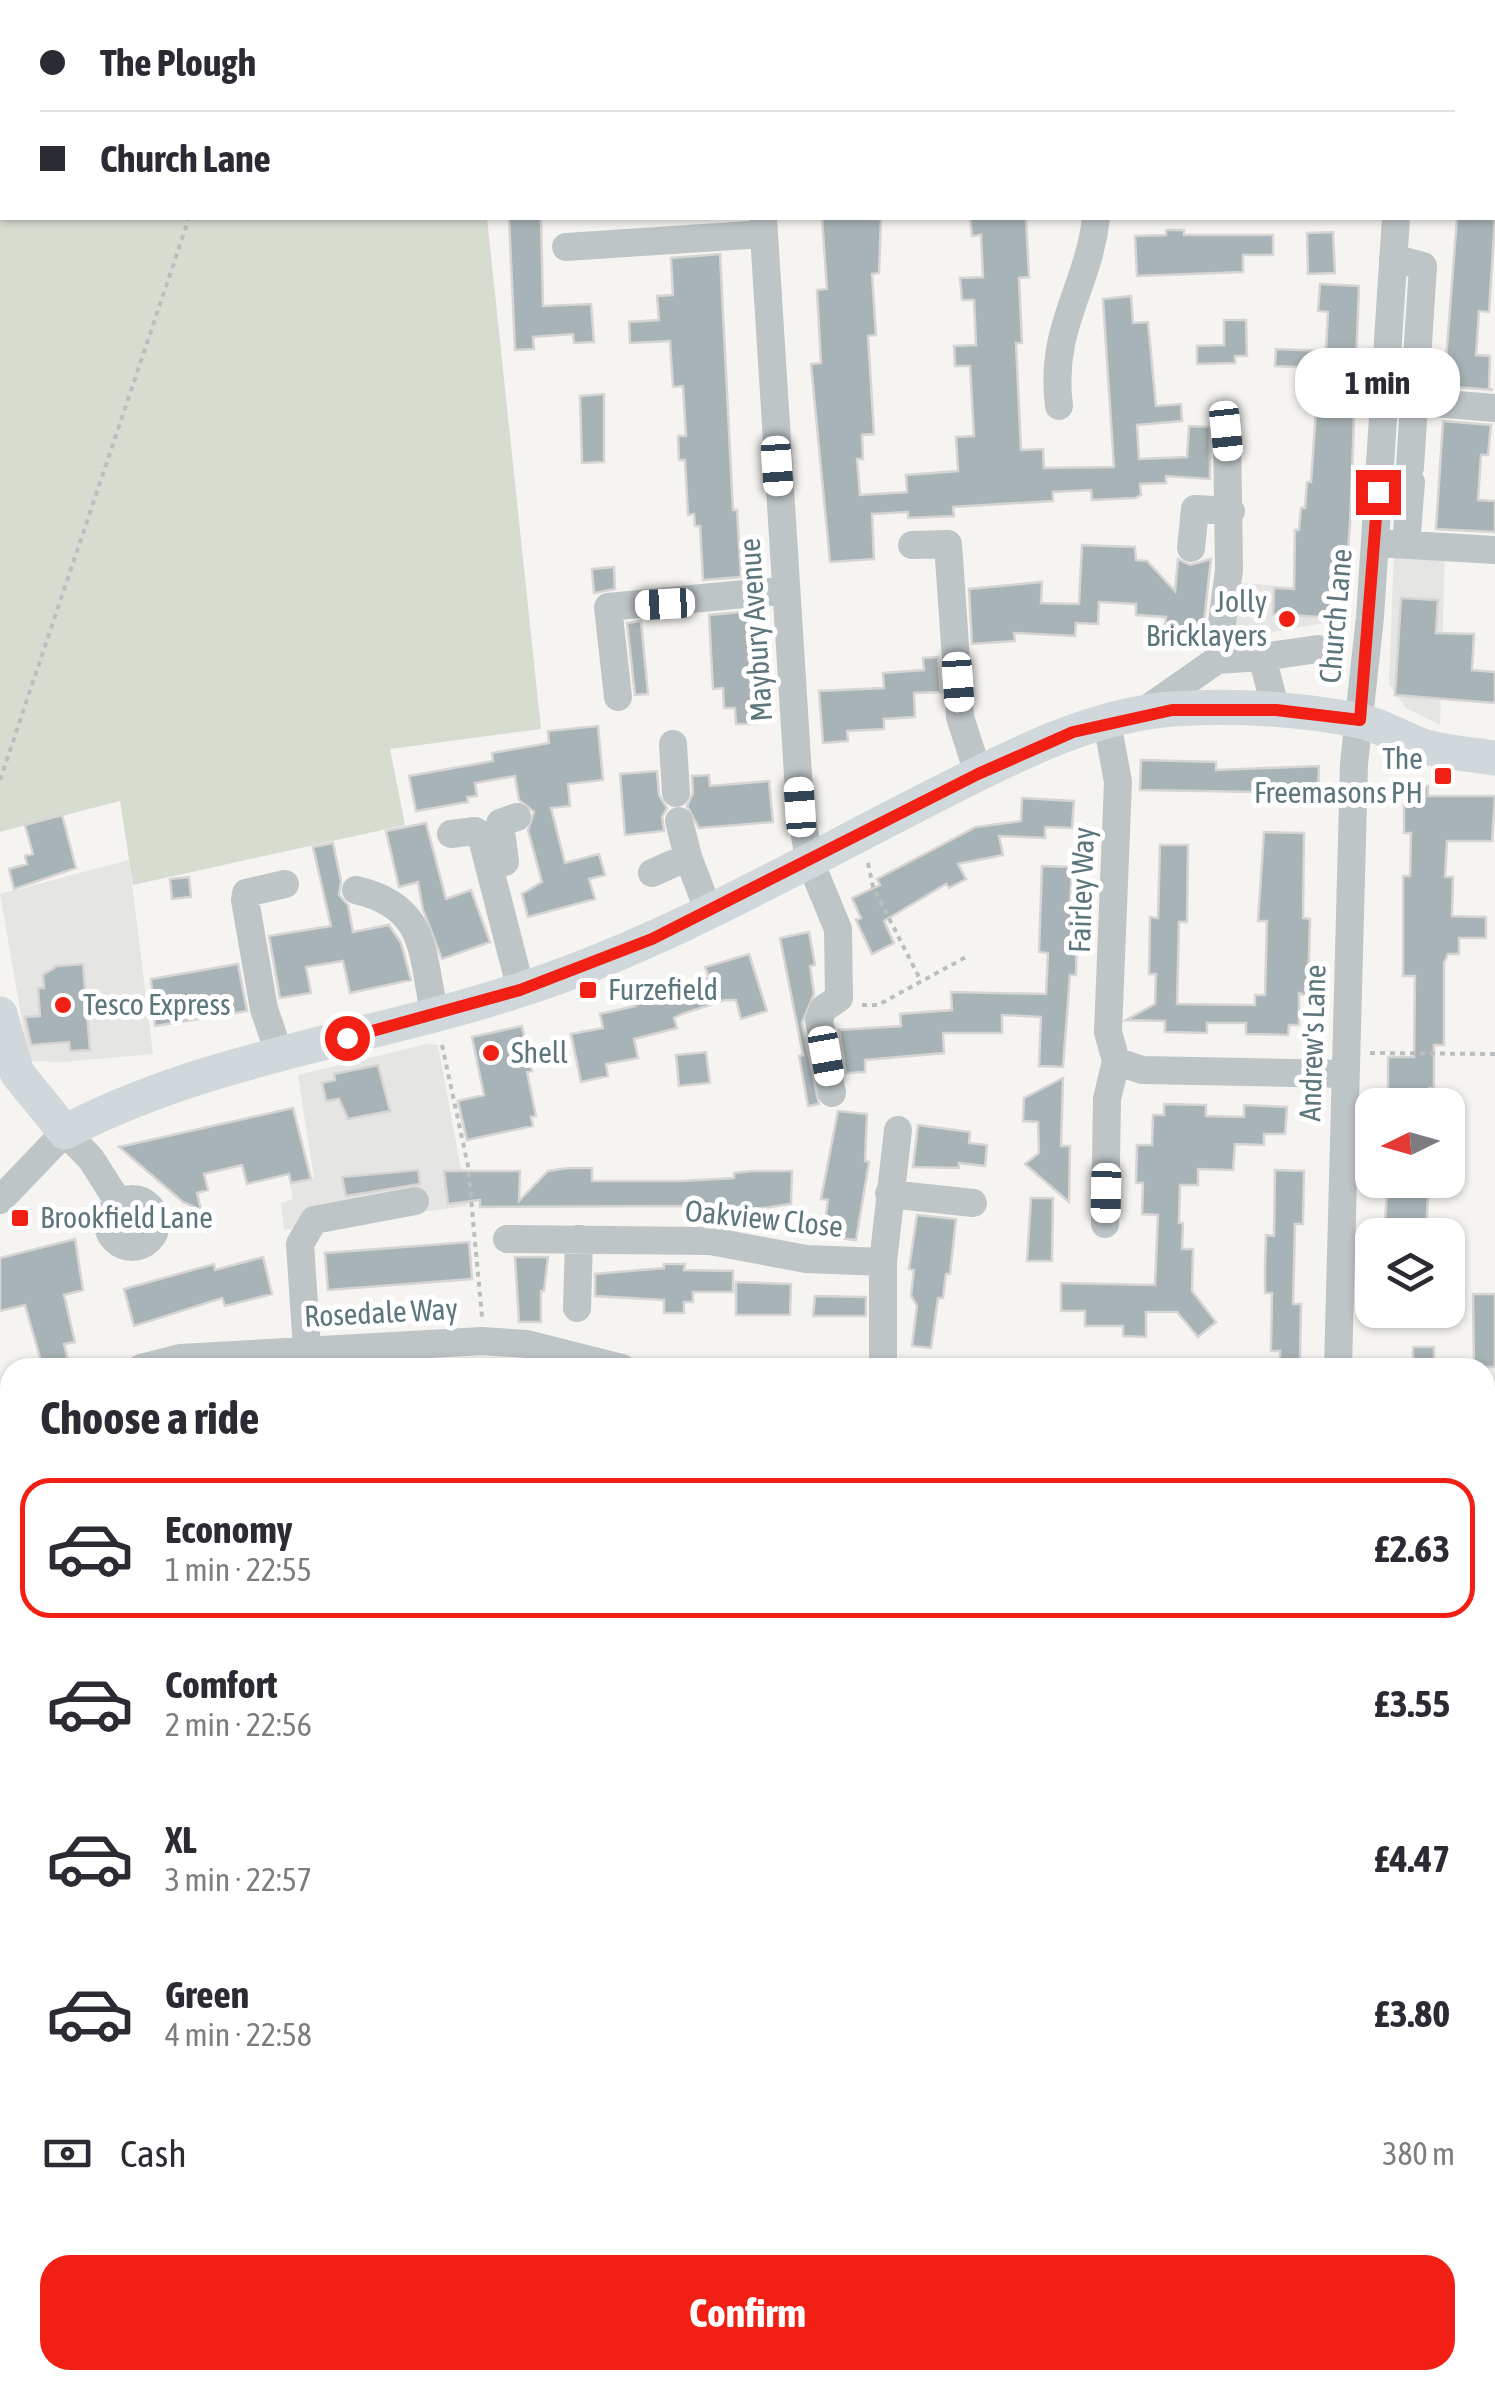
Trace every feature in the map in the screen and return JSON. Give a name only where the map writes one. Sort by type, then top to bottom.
[{"type":"main road","points":[[0,1014],[17,1073],[65,1132],[145,1094],[529,987],[709,912],[978,774],[1122,719],[1172,710],[1276,710],[1360,720],[1424,746],[1495,758]]},
{"type":"street","points":[[1058,406],[1058,343],[1087,264],[1096,220]]},
{"type":"street","name":"Church Lane","points":[[1360,720],[1396,220]]},
{"type":"street","points":[[566,246],[763,226]]},
{"type":"street","name":"Maybury Avenue","points":[[763,226],[800,807],[809,859]]},
{"type":"street","points":[[1393,258],[1423,266],[1406,545]]},
{"type":"street","points":[[1384,399],[1495,408]]},
{"type":"street","points":[[1217,660],[1229,570],[1226,431]]},
{"type":"street","points":[[1191,548],[1195,509],[1230,511]]},
{"type":"street","points":[[1375,543],[1495,550]]},
{"type":"street","points":[[912,546],[948,544],[960,717],[978,774]]},
{"type":"street","points":[[618,697],[608,607],[786,590]]},
{"type":"street","points":[[1122,719],[1217,660],[1262,658],[1318,648]]},
{"type":"street","points":[[1262,658],[1276,710]]},
{"type":"street","name":"Fairley Way","points":[[1105,1224],[1107,1098],[1116,1061],[1108,1032],[1122,719]]},
{"type":"street","name":"Andrew's Lane","points":[[1338,1358],[1354,764],[1360,720]]},
{"type":"street","points":[[672,744],[676,792]]},
{"type":"street","points":[[518,817],[500,823],[498,829],[529,987]]},
{"type":"street","points":[[678,821],[709,912]]},
{"type":"street","points":[[451,834],[475,831],[481,835],[529,987]]},
{"type":"street","points":[[652,873],[688,857]]},
{"type":"street","points":[[809,859],[838,928],[831,1003],[820,1020],[832,1092]]},
{"type":"street","points":[[280,1054],[264,1009],[246,893],[285,884]]},
{"type":"street","points":[[356,890],[406,910],[414,925],[436,1016]]},
{"type":"street","points":[[1116,1061],[1142,1070],[1345,1064]]},
{"type":"street","name":"Oakview Close","points":[[883,1358],[883,1262],[898,1130]]},
{"type":"street","points":[[0,1200],[65,1132],[90,1159],[119,1202]]},
{"type":"street","points":[[889,1194],[972,1203]]},
{"type":"street","points":[[320,1355],[300,1244],[314,1220],[416,1201]]},
{"type":"street","name":"Oakview Close","points":[[506,1239],[722,1242],[806,1258],[883,1262]]},
{"type":"street","points":[[578,1308],[579,1239]]},
{"type":"street","name":"Rosedale Way","points":[[180,1358],[320,1355],[482,1341],[527,1344],[573,1358]]},
{"type":"path","points":[[0,780],[188,220]]},
{"type":"path","points":[[858,834],[873,888],[920,982]]},
{"type":"path","points":[[831,1003],[878,1005],[966,957]]},
{"type":"path","points":[[436,1016],[468,1166],[482,1341]]},
{"type":"path","points":[[1345,1064],[1495,1054]]},
{"type":"shaded area","points":[[0,220],[487,220],[541,729],[390,749],[405,825],[133,885],[120,801],[0,832]]},
{"type":"shaded area","points":[[1394,549],[1445,552],[1440,725],[1406,708],[1389,684]]},
{"type":"shaded area","points":[[1238,583],[1354,591],[1335,621],[1227,640]]},
{"type":"shaded area","points":[[129,860],[153,1054],[29,1061],[0,894]]},
{"type":"shaded area","points":[[427,1044],[438,1045],[468,1206],[284,1230],[281,1203],[293,1199],[290,1184],[314,1179],[298,1075]]},
{"type":"building","points":[[509,220],[541,220],[543,306],[591,304],[594,342],[574,343],[573,334],[533,337],[534,349],[515,350]]},
{"type":"building","points":[[822,220],[881,220],[879,273],[872,274],[876,335],[868,336],[874,434],[862,435],[863,459],[857,459],[860,495],[907,492],[906,475],[958,471],[956,437],[974,436],[970,366],[955,366],[954,346],[976,345],[974,300],[962,300],[960,278],[983,277],[981,235],[972,236],[970,220],[1026,220],[1029,277],[1019,278],[1022,343],[1016,343],[1021,450],[1043,449],[1044,468],[1114,467],[1103,299],[1131,296],[1133,323],[1148,322],[1156,406],[1181,404],[1182,421],[1137,425],[1139,459],[1187,457],[1189,426],[1210,427],[1210,479],[1166,476],[1166,483],[1140,484],[1141,495],[1135,498],[1092,500],[1091,490],[1053,492],[1053,501],[953,507],[954,516],[908,518],[908,512],[872,514],[874,559],[830,562],[811,364],[821,363],[817,290],[827,289]]},
{"type":"building","points":[[1457,220],[1495,220],[1489,312],[1479,311],[1476,355],[1490,356],[1489,388],[1493,390],[1444,386]]},
{"type":"building","points":[[1166,230],[1184,230],[1184,235],[1273,235],[1273,255],[1243,255],[1243,272],[1137,276],[1135,236],[1166,235]]},
{"type":"building","points":[[1333,232],[1335,273],[1308,274],[1307,233]]},
{"type":"building","points":[[720,254],[733,510],[737,510],[741,577],[703,580],[700,526],[695,526],[694,514],[688,515],[685,460],[679,460],[678,436],[686,436],[683,386],[673,387],[670,341],[630,343],[629,322],[659,320],[657,296],[673,295],[671,258]]},
{"type":"building","points":[[1320,284],[1359,286],[1350,524],[1345,589],[1338,589],[1337,618],[1273,614],[1274,588],[1294,589],[1295,530],[1299,530],[1301,508],[1305,508],[1307,482],[1311,482],[1319,368],[1275,366],[1276,349],[1326,351],[1328,312],[1318,311]]},
{"type":"building","points":[[1224,320],[1246,320],[1247,356],[1235,356],[1235,363],[1197,364],[1197,346],[1224,345]]},
{"type":"building","points":[[604,394],[604,462],[582,463],[580,396]]},
{"type":"building","points":[[1443,421],[1491,425],[1488,455],[1481,455],[1478,500],[1495,501],[1495,532],[1436,529]]},
{"type":"building","points":[[1082,545],[1135,547],[1136,560],[1147,561],[1175,591],[1178,559],[1190,565],[1211,559],[1203,630],[1165,625],[1166,617],[1136,615],[1136,604],[1099,602],[1098,624],[1076,623],[1075,636],[1014,633],[1015,641],[972,644],[969,589],[1042,582],[1041,603],[1079,604]]},
{"type":"building","points":[[614,567],[615,589],[594,593],[592,569]]},
{"type":"building","points":[[1401,598],[1438,600],[1436,633],[1474,634],[1472,670],[1495,672],[1495,703],[1395,695]]},
{"type":"building","points":[[750,611],[756,724],[736,724],[735,708],[724,708],[723,688],[713,689],[709,615]]},
{"type":"building","points":[[641,621],[648,694],[635,695],[627,623]]},
{"type":"building","points":[[938,657],[941,692],[914,693],[915,717],[884,719],[884,729],[847,731],[848,741],[823,743],[819,691],[884,688],[883,673],[924,670],[923,658]]},
{"type":"building","points":[[598,726],[603,780],[568,784],[570,806],[551,808],[565,863],[599,854],[605,875],[589,879],[595,899],[528,917],[522,894],[542,882],[528,830],[534,812],[519,800],[515,776],[475,783],[477,796],[467,797],[468,802],[416,811],[409,776],[493,761],[492,753],[549,743],[548,731]]},
{"type":"building","points":[[1141,760],[1216,762],[1216,770],[1319,766],[1318,794],[1279,793],[1279,804],[1258,803],[1258,792],[1140,790]]},
{"type":"building","points":[[657,771],[659,795],[667,808],[662,817],[664,831],[625,835],[620,774]]},
{"type":"building","points":[[709,775],[710,786],[769,781],[773,822],[699,828],[687,806],[693,793],[692,776]]},
{"type":"building","points":[[1404,786],[1428,786],[1428,796],[1495,796],[1492,841],[1447,841],[1445,877],[1453,877],[1452,916],[1486,917],[1486,938],[1459,938],[1459,954],[1448,954],[1444,963],[1444,1045],[1434,1045],[1434,1088],[1388,1088],[1388,1057],[1414,1057],[1415,976],[1403,976],[1403,876],[1410,876],[1411,833],[1404,833]]},
{"type":"building","points":[[1022,798],[1074,801],[1072,828],[1045,827],[1045,838],[999,836],[1003,855],[958,864],[966,879],[949,888],[946,884],[884,921],[894,943],[872,954],[856,920],[861,918],[852,898],[880,885],[877,879],[976,827],[1021,821]]},
{"type":"building","points":[[62,815],[76,868],[14,889],[9,869],[27,864],[25,856],[33,854],[25,825]]},
{"type":"building","points":[[426,823],[446,899],[471,890],[490,942],[442,959],[423,910],[418,882],[399,887],[386,831]]},
{"type":"building","points":[[1264,832],[1304,833],[1303,918],[1310,919],[1308,996],[1299,993],[1299,1025],[1289,1025],[1288,1035],[1246,1034],[1246,1023],[1207,1023],[1207,1033],[1165,1032],[1165,1021],[1126,1020],[1155,1004],[1156,974],[1149,974],[1150,917],[1158,918],[1160,845],[1188,845],[1187,922],[1179,922],[1177,1004],[1255,1005],[1255,995],[1265,995],[1267,921],[1258,921]]},
{"type":"building","points":[[333,843],[341,881],[339,895],[348,905],[353,932],[389,925],[401,943],[411,980],[350,993],[343,961],[306,967],[311,993],[280,998],[269,936],[331,926],[313,847]]},
{"type":"building","points":[[1042,866],[1072,867],[1070,909],[1073,923],[1077,923],[1076,975],[1070,975],[1063,1067],[1039,1066],[1041,1017],[1002,1015],[1002,1033],[943,1033],[944,1053],[865,1060],[865,1072],[846,1073],[839,1030],[901,1026],[900,1014],[952,1010],[951,992],[1046,994],[1048,953],[1039,952]]},
{"type":"building","points":[[189,877],[191,897],[172,899],[170,879]]},
{"type":"building","points":[[809,932],[815,965],[810,966],[814,994],[802,1023],[819,1104],[808,1106],[799,1056],[803,1055],[780,938]]},
{"type":"building","points":[[749,954],[767,1011],[741,1019],[736,1000],[725,1000],[682,1014],[674,1018],[677,1028],[634,1039],[638,1058],[606,1064],[608,1076],[581,1082],[571,1034],[603,1028],[600,1014],[635,1006],[631,989],[666,984],[668,990],[709,977],[705,967]]},
{"type":"building","points":[[83,964],[90,1050],[70,1051],[69,1042],[31,1045],[25,1017],[40,1016],[38,988],[44,988],[43,975],[57,966]]},
{"type":"building","points":[[238,964],[247,1011],[155,1026],[151,979]]},
{"type":"building","points":[[522,1026],[532,1071],[527,1072],[536,1116],[531,1117],[533,1126],[467,1140],[458,1101],[484,1095],[472,1037]]},
{"type":"building","points":[[706,1052],[710,1083],[679,1086],[676,1055]]},
{"type":"building","points":[[378,1065],[390,1111],[348,1119],[339,1099],[326,1101],[322,1083],[335,1080],[334,1074]]},
{"type":"building","points":[[1063,1078],[1061,1146],[1070,1146],[1069,1202],[1025,1164],[1039,1153],[1038,1122],[1023,1121],[1024,1098]]},
{"type":"building","points":[[1164,1104],[1206,1105],[1206,1116],[1244,1117],[1244,1105],[1287,1107],[1285,1134],[1264,1134],[1264,1145],[1235,1144],[1233,1170],[1198,1169],[1198,1185],[1180,1185],[1182,1249],[1193,1249],[1192,1291],[1216,1322],[1198,1337],[1177,1312],[1146,1312],[1146,1337],[1123,1336],[1123,1326],[1085,1326],[1085,1311],[1061,1311],[1061,1283],[1155,1285],[1158,1215],[1142,1214],[1143,1183],[1136,1183],[1137,1145],[1152,1145],[1153,1115],[1164,1115]]},
{"type":"building","points":[[293,1108],[311,1179],[291,1183],[289,1174],[247,1184],[242,1165],[204,1174],[208,1190],[197,1193],[201,1210],[183,1202],[119,1147]]},
{"type":"building","points":[[838,1111],[867,1114],[865,1161],[869,1162],[856,1240],[823,1236],[828,1200],[821,1199]]},
{"type":"building","points":[[918,1125],[970,1132],[969,1143],[987,1145],[985,1166],[959,1163],[959,1168],[913,1167]]},
{"type":"building","points":[[592,1168],[592,1181],[681,1181],[734,1178],[734,1173],[752,1171],[792,1171],[791,1204],[735,1212],[690,1211],[690,1206],[480,1207],[480,1200],[448,1204],[444,1171],[520,1171],[519,1201],[548,1171]]},
{"type":"building","points":[[418,1170],[420,1184],[346,1196],[342,1177]]},
{"type":"building","points":[[1275,1170],[1304,1171],[1303,1224],[1295,1224],[1293,1304],[1301,1304],[1300,1358],[1280,1358],[1280,1351],[1271,1351],[1272,1293],[1265,1293],[1265,1264],[1266,1235],[1274,1236]]},
{"type":"building","points":[[1031,1198],[1053,1198],[1052,1261],[1027,1261]]},
{"type":"building","points":[[1387,1198],[1428,1198],[1427,1218],[1385,1218]]},
{"type":"building","points":[[917,1215],[956,1219],[950,1274],[946,1274],[943,1298],[938,1298],[931,1348],[912,1346],[917,1306],[911,1295],[914,1270],[909,1269]]},
{"type":"building","points":[[75,1239],[83,1290],[64,1295],[75,1342],[64,1344],[68,1358],[40,1358],[25,1305],[0,1311],[0,1258]]},
{"type":"building","points":[[469,1242],[472,1279],[328,1290],[325,1253]]},
{"type":"building","points":[[263,1257],[272,1294],[225,1306],[222,1298],[134,1326],[124,1289],[214,1264],[215,1270]]},
{"type":"building","points":[[515,1257],[548,1257],[541,1291],[541,1322],[519,1322]]},
{"type":"building","points":[[664,1264],[685,1264],[684,1270],[733,1271],[733,1292],[693,1292],[693,1302],[684,1302],[684,1313],[664,1313],[664,1300],[595,1296],[595,1274],[664,1268]]},
{"type":"building","points":[[736,1282],[791,1284],[790,1315],[736,1315]]},
{"type":"building","points":[[1473,1294],[1495,1294],[1495,1358],[1474,1358]]},
{"type":"building","points":[[815,1296],[866,1297],[866,1316],[813,1316]]},
{"type":"building","points":[[1413,1347],[1434,1347],[1434,1358],[1413,1358]]},
{"type":"place","name":"Jolly Bricklayers","points":[[1287,619]]},
{"type":"place","name":"The Freemasons PH","points":[[1443,776]]},
{"type":"place","name":"Furzefield","points":[[588,990]]},
{"type":"place","name":"Tesco Express","points":[[63,1005]]},
{"type":"place","name":"Shell","points":[[491,1053]]},
{"type":"place","name":"Brookfield Lane","points":[[20,1218]]},
{"type":"route","points":[[347,1038],[520,990],[652,939],[978,774],[1073,732],[1172,710],[1276,710],[1360,720],[1378,492]]}]
